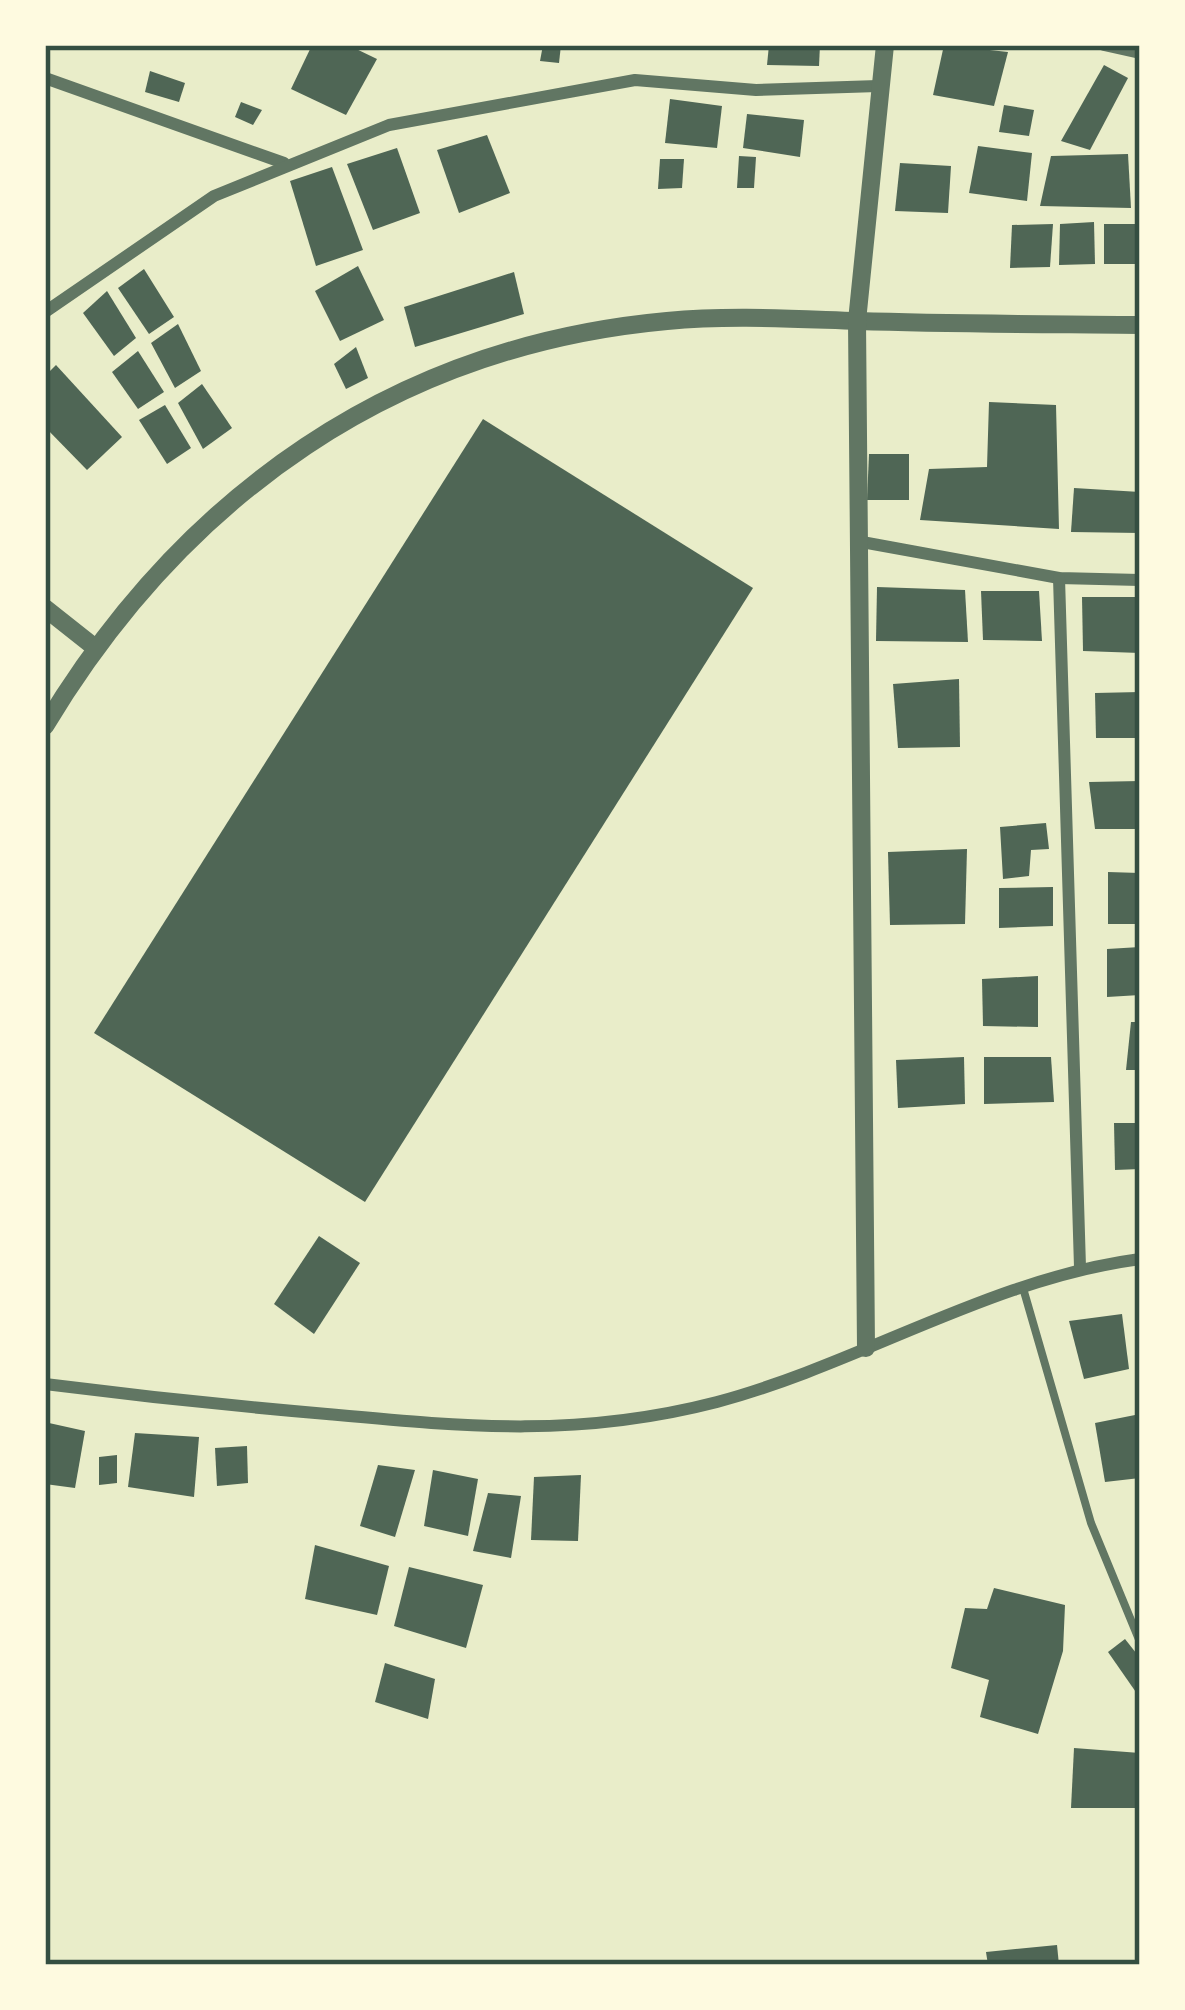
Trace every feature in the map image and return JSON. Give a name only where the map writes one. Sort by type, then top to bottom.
[{"type":"street","points":[[866,1348],[857,321],[885,45]]},
{"type":"street","points":[[1104,45],[1140,53]]},
{"type":"street","points":[[45,78],[285,163]]},
{"type":"street","points":[[45,312],[214,196],[285,163],[389,125],[635,80],[756,91],[878,86]]},
{"type":"street","points":[[45,726],[93,646],[199,529],[342,422],[420,381],[500,353],[666,321],[1140,325]]},
{"type":"street","points":[[862,542],[1059,578],[1140,580]]},
{"type":"street","points":[[1059,578],[1081,1267]]},
{"type":"street","points":[[45,608],[93,646]]},
{"type":"street","points":[[45,1384],[487,1430],[607,1425],[718,1401],[1081,1267],[1140,1259]]},
{"type":"lane","points":[[1022,1287],[1091,1522],[1140,1642]]},
{"type":"building","points":[[312,45],[348,45],[377,59],[346,115],[291,89]]},
{"type":"building","points":[[543,45],[561,45],[559,63],[540,61]]},
{"type":"building","points":[[769,45],[820,45],[819,66],[767,65]]},
{"type":"building","points":[[944,45],[1008,52],[994,106],[933,95]]},
{"type":"building","points":[[1104,65],[1128,78],[1090,150],[1061,141]]},
{"type":"building","points":[[150,71],[185,83],[179,102],[145,92]]},
{"type":"building","points":[[670,99],[722,106],[717,148],[665,143]]},
{"type":"building","points":[[241,102],[262,110],[253,125],[235,117]]},
{"type":"building","points":[[1004,105],[1034,110],[1029,136],[999,132]]},
{"type":"building","points":[[747,114],[804,120],[800,157],[743,148]]},
{"type":"building","points":[[487,135],[510,193],[459,213],[437,150]]},
{"type":"building","points":[[978,146],[1032,153],[1027,201],[969,193]]},
{"type":"building","points":[[397,148],[420,213],[373,230],[347,164]]},
{"type":"building","points":[[1128,154],[1131,208],[1040,206],[1051,156]]},
{"type":"building","points":[[739,156],[756,157],[754,188],[737,188]]},
{"type":"building","points":[[660,159],[684,159],[682,188],[658,189]]},
{"type":"building","points":[[900,163],[951,166],[948,213],[895,211]]},
{"type":"building","points":[[332,167],[363,250],[316,266],[290,181]]},
{"type":"building","points":[[1094,222],[1095,264],[1059,265],[1060,224]]},
{"type":"building","points":[[1053,224],[1050,267],[1010,268],[1012,225]]},
{"type":"building","points":[[1104,224],[1140,224],[1140,264],[1104,264]]},
{"type":"building","points":[[358,266],[384,320],[340,341],[315,291]]},
{"type":"building","points":[[144,269],[174,317],[149,334],[118,288]]},
{"type":"building","points":[[514,272],[524,314],[415,347],[404,307]]},
{"type":"building","points":[[107,291],[136,338],[114,356],[83,313]]},
{"type":"building","points":[[178,324],[201,371],[175,388],[151,343]]},
{"type":"building","points":[[356,347],[368,378],[346,389],[334,364]]},
{"type":"building","points":[[138,351],[164,392],[138,409],[112,372]]},
{"type":"building","points":[[56,365],[122,437],[87,470],[45,427],[45,376]]},
{"type":"building","points":[[202,384],[232,428],[203,449],[178,403]]},
{"type":"building","points":[[989,402],[1056,405],[1059,529],[920,520],[929,469],[987,467]]},
{"type":"building","points":[[165,405],[191,448],[167,464],[139,420]]},
{"type":"building","points":[[483,419],[753,588],[365,1202],[94,1033]]},
{"type":"building","points":[[869,454],[909,454],[909,500],[867,500]]},
{"type":"building","points":[[1074,488],[1140,492],[1140,533],[1071,532]]},
{"type":"building","points":[[877,587],[965,590],[968,642],[876,641]]},
{"type":"building","points":[[981,591],[1039,591],[1042,641],[983,640]]},
{"type":"building","points":[[1082,597],[1140,597],[1140,653],[1083,651]]},
{"type":"building","points":[[959,679],[960,747],[898,748],[893,684]]},
{"type":"building","points":[[1140,692],[1140,738],[1096,738],[1095,693]]},
{"type":"building","points":[[1140,781],[1140,829],[1095,829],[1089,782]]},
{"type":"building","points":[[1046,823],[1049,849],[1031,850],[1029,876],[1003,879],[1000,827]]},
{"type":"building","points":[[967,849],[965,924],[890,925],[888,852]]},
{"type":"building","points":[[1108,872],[1140,873],[1140,924],[1108,924]]},
{"type":"building","points":[[1053,887],[1053,926],[999,928],[999,888]]},
{"type":"building","points":[[1140,947],[1140,995],[1107,997],[1107,949]]},
{"type":"building","points":[[1038,976],[1038,1027],[983,1026],[982,979]]},
{"type":"building","points":[[1131,1022],[1140,1022],[1140,1070],[1126,1070]]},
{"type":"building","points":[[964,1057],[965,1104],[898,1108],[896,1060]]},
{"type":"building","points":[[984,1057],[1051,1057],[1054,1102],[984,1104]]},
{"type":"building","points":[[1114,1123],[1140,1123],[1140,1169],[1115,1170]]},
{"type":"building","points":[[319,1236],[360,1263],[314,1334],[274,1304]]},
{"type":"building","points":[[1122,1314],[1129,1369],[1084,1379],[1069,1321]]},
{"type":"building","points":[[1140,1414],[1140,1478],[1105,1482],[1095,1423]]},
{"type":"building","points":[[49,1423],[85,1431],[75,1488],[45,1484]]},
{"type":"building","points":[[135,1433],[199,1437],[194,1497],[128,1487]]},
{"type":"building","points":[[247,1446],[248,1483],[217,1486],[215,1448]]},
{"type":"building","points":[[117,1455],[117,1483],[99,1485],[99,1457]]},
{"type":"building","points":[[378,1465],[415,1470],[395,1537],[360,1526]]},
{"type":"building","points":[[433,1470],[478,1479],[468,1536],[424,1526]]},
{"type":"building","points":[[581,1475],[578,1541],[531,1540],[534,1477]]},
{"type":"building","points":[[488,1493],[521,1496],[511,1558],[473,1551]]},
{"type":"building","points":[[315,1545],[389,1566],[377,1615],[305,1599]]},
{"type":"building","points":[[409,1567],[483,1585],[466,1648],[394,1626]]},
{"type":"building","points":[[994,1588],[1065,1605],[1063,1651],[1038,1734],[980,1717],[989,1680],[951,1668],[965,1608],[987,1609]]},
{"type":"building","points":[[1125,1639],[1140,1658],[1140,1698],[1108,1652]]},
{"type":"building","points":[[385,1663],[435,1679],[428,1719],[375,1702]]},
{"type":"building","points":[[1074,1748],[1140,1753],[1140,1808],[1071,1808]]},
{"type":"building","points":[[1057,1945],[1059,1965],[988,1965],[986,1952]]}]
